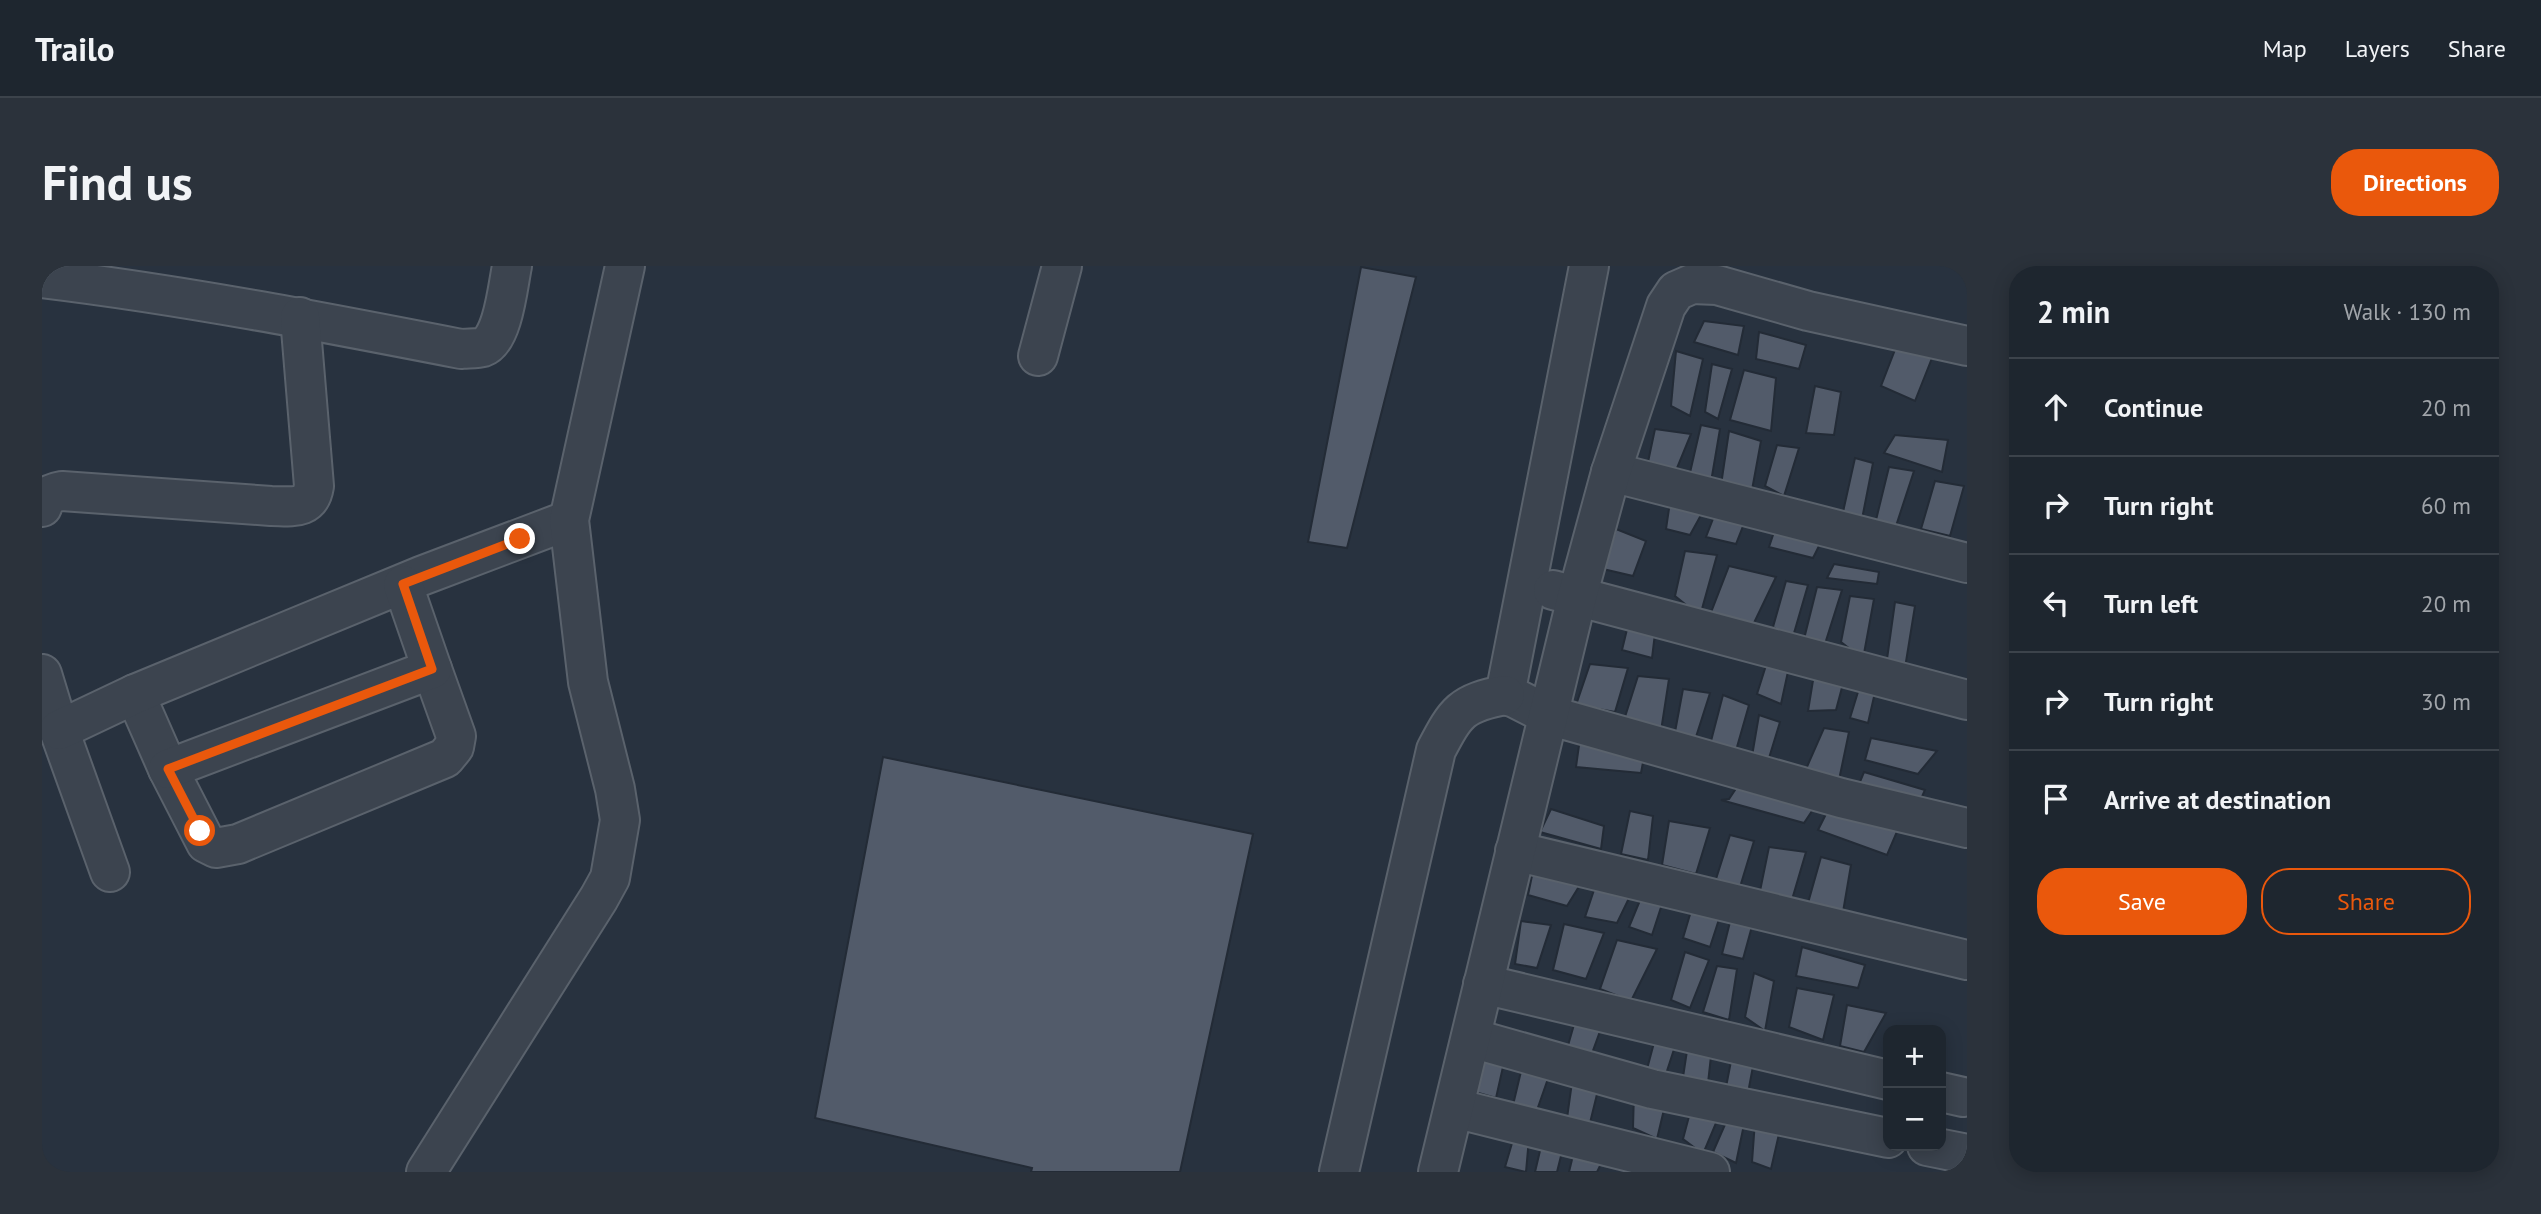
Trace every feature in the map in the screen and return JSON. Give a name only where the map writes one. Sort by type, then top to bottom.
[{"type":"street","points":[[55,274],[300,317],[461,349],[483,347],[493,340],[499,327],[512,266]]},
{"type":"street","points":[[426,1172],[599,898],[610,878],[615,858],[620,820],[615,789],[588,682],[569,520],[625,266]]},
{"type":"street","points":[[1038,356],[1062,266]]},
{"type":"street","points":[[1504,695],[1589,266]]},
{"type":"street","points":[[1438,1172],[1577,597],[1611,472],[1666,306],[1676,291],[1692,284],[1717,285],[1808,311],[1967,346]]},
{"type":"street","points":[[42,507],[51,493],[62,491],[271,506],[296,506],[307,502],[312,496],[314,486],[300,317]]},
{"type":"street","points":[[1611,472],[1967,563]]},
{"type":"street","points":[[59,730],[135,694],[403,584],[569,520]]},
{"type":"street","points":[[1527,583],[1967,700]]},
{"type":"street","points":[[135,694],[168,769],[206,843],[216,848],[238,845],[445,758],[453,747],[456,736],[403,584]]},
{"type":"street","points":[[168,769],[432,669]]},
{"type":"street","points":[[42,674],[59,730],[110,872]]},
{"type":"street","points":[[1339,1172],[1436,750],[1455,715],[1467,706],[1504,695],[1548,715],[1841,798],[1967,828]]},
{"type":"street","points":[[1515,851],[1967,960]]},
{"type":"street","points":[[1483,984],[1883,1079]]},
{"type":"street","points":[[1471,1038],[1651,1088],[1883,1137]]},
{"type":"street","points":[[1454,1108],[1710,1172]]},
{"type":"street","points":[[1946,1150],[1967,1154]]},
{"type":"building","points":[[1361,267],[1416,277],[1347,548],[1308,542]]},
{"type":"building","points":[[1704,321],[1744,326],[1738,355],[1694,342]]},
{"type":"building","points":[[1759,332],[1806,345],[1799,369],[1756,359]]},
{"type":"building","points":[[1898,342],[1934,353],[1915,401],[1881,386]]},
{"type":"building","points":[[1676,351],[1703,359],[1690,416],[1671,406]]},
{"type":"building","points":[[1712,364],[1732,369],[1718,419],[1705,412]]},
{"type":"building","points":[[1744,370],[1776,378],[1771,431],[1730,420]]},
{"type":"building","points":[[1815,386],[1841,392],[1834,435],[1806,433]]},
{"type":"building","points":[[1701,425],[1720,429],[1711,482],[1689,477]]},
{"type":"building","points":[[1655,429],[1691,434],[1675,473],[1648,462]]},
{"type":"building","points":[[1729,431],[1761,441],[1752,490],[1721,485]]},
{"type":"building","points":[[1895,435],[1948,440],[1942,472],[1884,453]]},
{"type":"building","points":[[1777,445],[1799,448],[1784,496],[1765,486]]},
{"type":"building","points":[[1855,458],[1873,463],[1862,519],[1843,512]]},
{"type":"building","points":[[1889,467],[1914,471],[1896,526],[1876,520]]},
{"type":"building","points":[[1935,481],[1964,486],[1950,536],[1921,529]]},
{"type":"building","points":[[1671,495],[1706,506],[1690,535],[1666,529]]},
{"type":"building","points":[[1716,511],[1747,516],[1736,544],[1706,537]]},
{"type":"building","points":[[1777,523],[1824,536],[1813,558],[1769,547]]},
{"type":"building","points":[[1616,529],[1646,541],[1633,576],[1603,569]]},
{"type":"building","points":[[1685,551],[1717,555],[1700,616],[1675,596]]},
{"type":"building","points":[[1834,564],[1879,572],[1877,584],[1827,578]]},
{"type":"building","points":[[1729,566],[1776,577],[1752,627],[1710,615]]},
{"type":"building","points":[[1786,581],[1808,585],[1792,640],[1773,627]]},
{"type":"building","points":[[1817,587],[1842,590],[1824,647],[1804,639]]},
{"type":"building","points":[[1850,596],[1874,599],[1863,659],[1841,642]]},
{"type":"building","points":[[1895,602],[1915,606],[1905,668],[1887,659]]},
{"type":"building","points":[[1629,621],[1656,625],[1652,658],[1622,650]]},
{"type":"building","points":[[1768,659],[1789,667],[1781,704],[1757,694]]},
{"type":"building","points":[[1590,664],[1628,668],[1615,712],[1576,705]]},
{"type":"building","points":[[1815,668],[1844,680],[1836,710],[1808,711]]},
{"type":"building","points":[[1638,676],[1669,679],[1661,731],[1624,720]]},
{"type":"building","points":[[1861,682],[1876,688],[1868,723],[1850,718]]},
{"type":"building","points":[[1683,689],[1710,693],[1695,740],[1675,732]]},
{"type":"building","points":[[1723,695],[1749,705],[1735,754],[1711,741]]},
{"type":"building","points":[[1759,715],[1780,722],[1769,758],[1752,756]]},
{"type":"building","points":[[1824,728],[1849,732],[1839,780],[1806,769]]},
{"type":"building","points":[[1580,738],[1644,757],[1641,773],[1576,767]]},
{"type":"building","points":[[1871,738],[1937,751],[1918,774],[1865,760]]},
{"type":"building","points":[[883,757],[1253,834],[1180,1172],[1031,1172],[1032,1168],[815,1118]]},
{"type":"building","points":[[1864,772],[1925,790],[1920,801],[1857,789]]},
{"type":"building","points":[[1741,781],[1818,802],[1804,823],[1721,800],[1729,799]]},
{"type":"building","points":[[1829,808],[1899,827],[1887,855],[1818,830]]},
{"type":"building","points":[[1551,809],[1604,826],[1601,849],[1540,832]]},
{"type":"building","points":[[1630,811],[1653,816],[1648,860],[1621,854]]},
{"type":"building","points":[[1669,821],[1710,828],[1696,874],[1662,865]]},
{"type":"building","points":[[1730,835],[1754,841],[1740,887],[1716,879]]},
{"type":"building","points":[[1769,847],[1806,852],[1791,903],[1760,891]]},
{"type":"building","points":[[1821,857],[1851,865],[1843,912],[1808,903]]},
{"type":"building","points":[[1534,866],[1583,880],[1567,906],[1528,895]]},
{"type":"building","points":[[1597,881],[1632,892],[1617,923],[1585,917]]},
{"type":"building","points":[[1643,893],[1664,898],[1652,935],[1629,927]]},
{"type":"building","points":[[1694,901],[1722,910],[1710,947],[1683,938]]},
{"type":"building","points":[[1732,914],[1754,919],[1743,959],[1722,954]]},
{"type":"building","points":[[1521,921],[1551,925],[1537,968],[1515,964]]},
{"type":"building","points":[[1564,924],[1604,933],[1586,979],[1553,970]]},
{"type":"building","points":[[1617,940],[1657,949],[1631,1001],[1600,989]]},
{"type":"building","points":[[1802,947],[1865,965],[1858,988],[1796,976]]},
{"type":"building","points":[[1685,952],[1709,960],[1690,1008],[1671,1000]]},
{"type":"building","points":[[1717,966],[1737,969],[1729,1020],[1703,1012]]},
{"type":"building","points":[[1754,973],[1774,981],[1765,1031],[1745,1017]]},
{"type":"building","points":[[1797,988],[1834,995],[1823,1040],[1789,1027]]},
{"type":"building","points":[[1847,1005],[1886,1013],[1864,1052],[1840,1046]]},
{"type":"building","points":[[1577,1014],[1603,1023],[1591,1056],[1567,1049]]},
{"type":"building","points":[[1678,1037],[1666,1074],[1647,1069],[1655,1039]]},
{"type":"building","points":[[1688,1044],[1712,1047],[1708,1083],[1683,1077]]},
{"type":"building","points":[[1483,1052],[1505,1058],[1496,1098],[1475,1092]]},
{"type":"building","points":[[1732,1056],[1754,1061],[1748,1093],[1726,1087]]},
{"type":"building","points":[[1523,1063],[1551,1070],[1536,1113],[1513,1105]]},
{"type":"building","points":[[1573,1075],[1599,1086],[1589,1127],[1567,1118]]},
{"type":"building","points":[[1634,1091],[1666,1101],[1657,1139],[1633,1128]]},
{"type":"building","points":[[1692,1105],[1719,1116],[1703,1154],[1683,1139]]},
{"type":"building","points":[[1730,1113],[1746,1115],[1736,1163],[1713,1152]]},
{"type":"building","points":[[1755,1121],[1781,1125],[1771,1169],[1752,1162]]},
{"type":"building","points":[[1515,1133],[1529,1138],[1526,1172],[1505,1167]]},
{"type":"building","points":[[1543,1138],[1564,1144],[1557,1172],[1535,1172]]},
{"type":"building","points":[[1575,1147],[1603,1160],[1597,1172],[1569,1172]]},
{"type":"route","points":[[200,831],[168,769],[432,669],[403,584],[520,539]]}]
